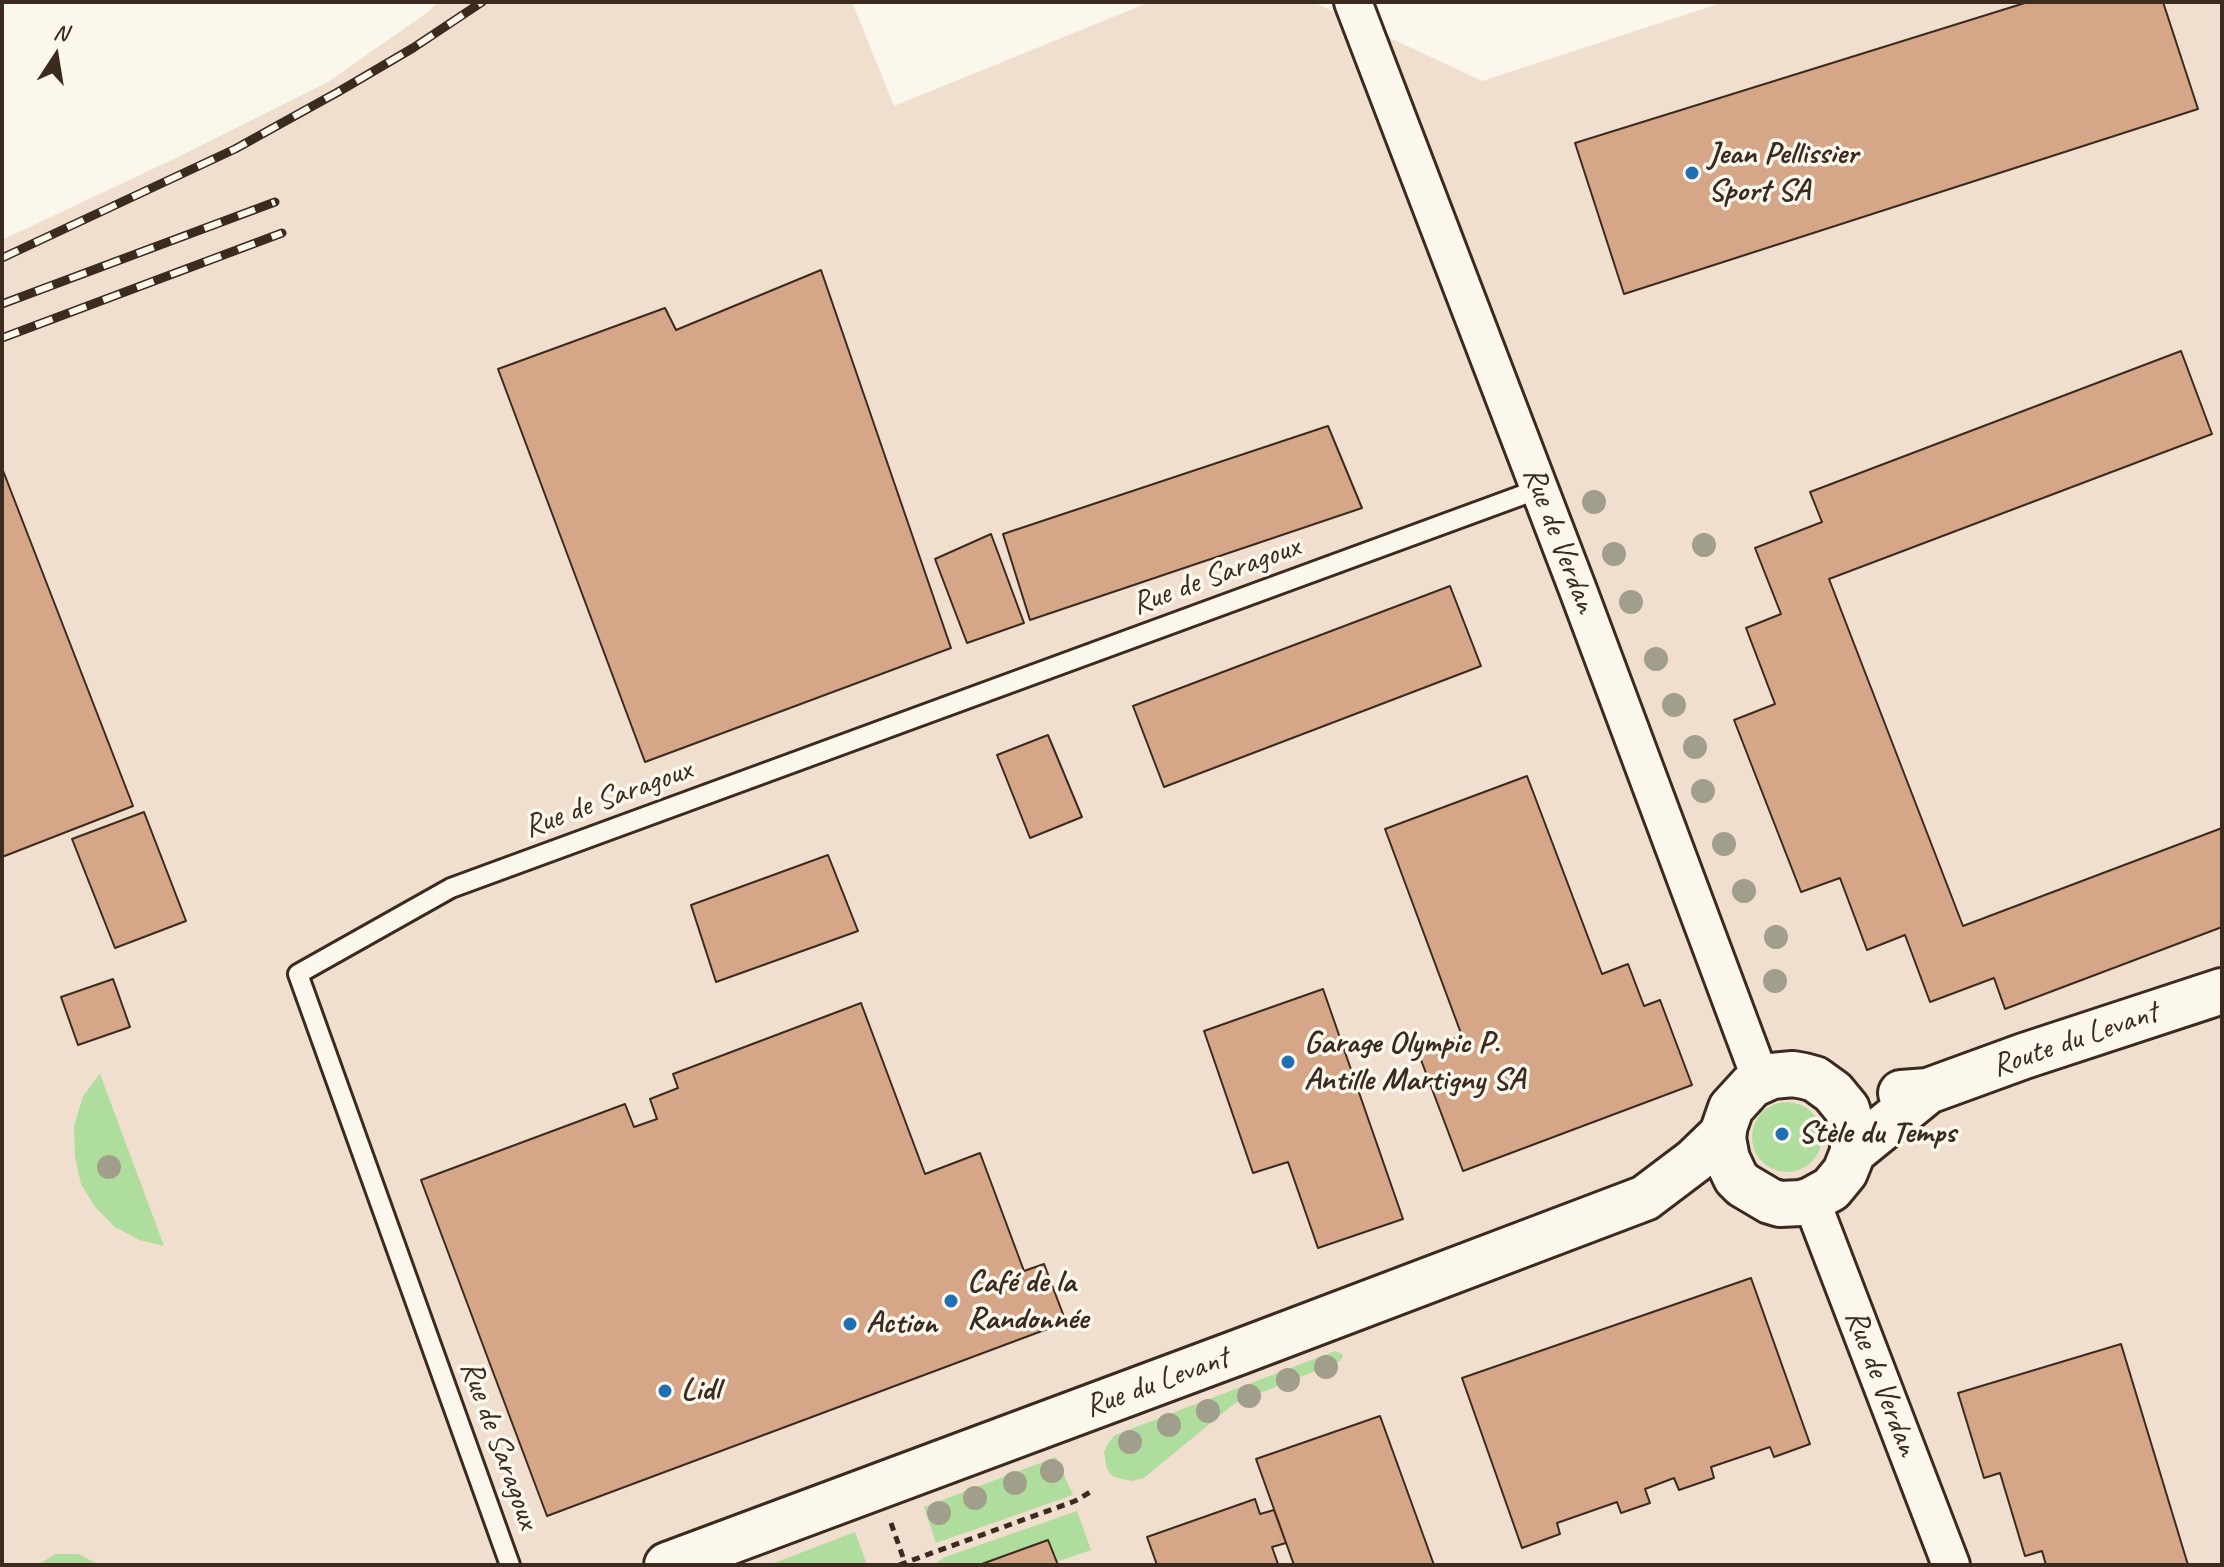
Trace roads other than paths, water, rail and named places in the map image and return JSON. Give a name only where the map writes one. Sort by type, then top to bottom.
[{"type":"street","name":"Rue de Verdan","points":[[1353,2],[1761,1080]]},
{"type":"street","name":"Route du Levant","points":[[1831,1090],[1876,1094],[1928,1091],[2222,991]]},
{"type":"street","points":[[1793,1074],[1815,1079],[1831,1090],[1851,1119],[1853,1130],[1853,1152],[1838,1181],[1831,1189],[1811,1200],[1780,1204],[1751,1192],[1736,1178],[1724,1149],[1727,1118],[1737,1100],[1761,1080],[1793,1074]]},
{"type":"street","name":"Route du Levant","points":[[1853,1152],[1928,1091]]},
{"type":"street","name":"Rue du Levant","points":[[1645,1198],[1694,1161],[1724,1132]]},
{"type":"street","name":"Rue du Levant","points":[[667,1565],[1645,1198],[1724,1191],[1751,1192]]},
{"type":"street","name":"Rue de Verdan","points":[[1811,1200],[1951,1565]]},
{"type":"lane","name":"Rue de Saragoux","points":[[510,1565],[298,974],[451,888],[1539,489]]},
{"type":"railway","points":[[2,258],[235,149],[413,48],[482,2]]},
{"type":"railway","points":[[2,304],[275,202]]},
{"type":"railway","points":[[2,338],[282,233]]},
{"type":"place","name":"Jean Pellissier Sport SA","points":[[1692,173]]},
{"type":"place","name":"Garage Olympic P. Antille Martigny SA","points":[[1288,1062]]},
{"type":"place","name":"Stèle du Temps","points":[[1782,1134]]},
{"type":"place","name":"Café de la Randonnée","points":[[951,1301]]},
{"type":"place","name":"Action","points":[[850,1324]]},
{"type":"place","name":"Lidl","points":[[665,1391]]}]
